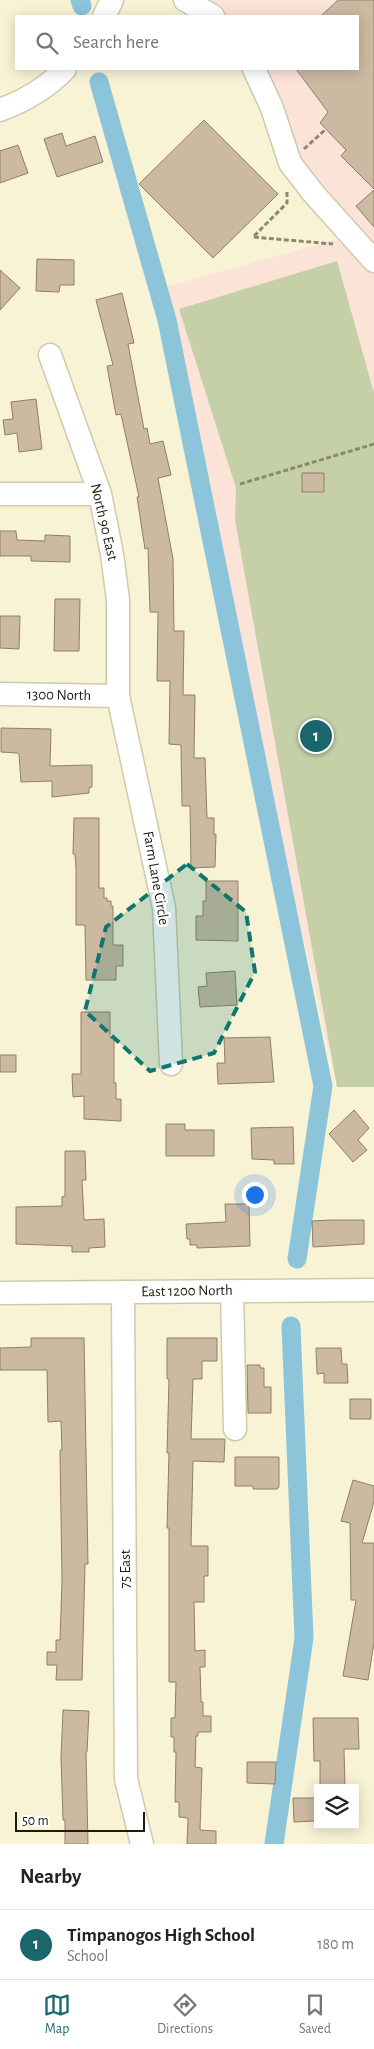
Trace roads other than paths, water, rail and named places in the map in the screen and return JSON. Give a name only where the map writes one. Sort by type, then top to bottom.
[{"type":"street","points":[[104,15],[112,0]]},
{"type":"street","points":[[185,0],[210,15]]},
{"type":"street","points":[[0,110],[28,98],[64,70]]},
{"type":"street","points":[[254,70],[272,108],[290,163],[314,194],[374,261]]},
{"type":"street","name":"North 90 East","points":[[50,354],[100,494],[112,554],[118,600],[118,696]]},
{"type":"street","points":[[0,494],[100,494]]},
{"type":"street","name":"1300 North","points":[[0,694],[118,696]]},
{"type":"street","name":"Farm Lane Circle","points":[[118,696],[164,908],[171,1064]]},
{"type":"street","name":"East 1200 North","points":[[0,1293],[374,1290]]},
{"type":"street","points":[[232,1291],[235,1428]]},
{"type":"street","name":"75 East","points":[[123,1292],[126,1780],[142,1844]]},
{"type":"waterway","points":[[80,0],[82,6]]},
{"type":"waterway","points":[[99,82],[167,320],[323,1086],[297,1259]]},
{"type":"waterway","points":[[274,1844],[304,1638],[291,1326]]},
{"type":"place","name":"Timpanogos High School","points":[[316,736]]}]
